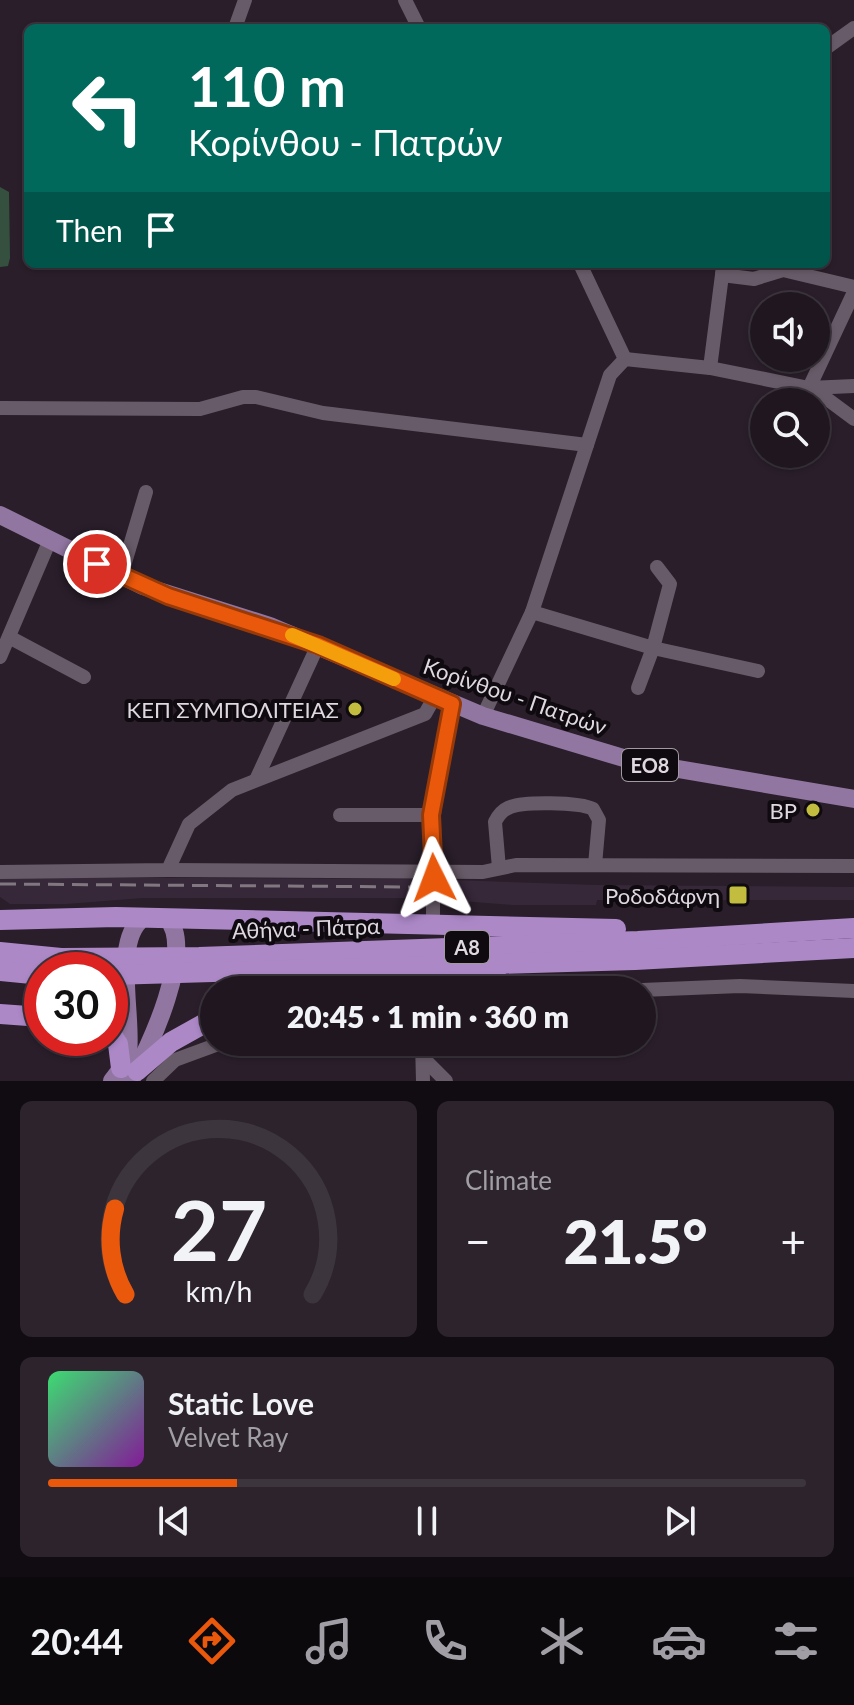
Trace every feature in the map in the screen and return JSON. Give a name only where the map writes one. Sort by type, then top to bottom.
[{"type":"highway","points":[[0,920],[167,918],[734,934]]},
{"type":"highway","name":"Αθήνα - Πάτρα","points":[[198,965],[854,928]]},
{"type":"highway","name":"Αθήνα - Πάτρα","points":[[128,967],[635,960],[854,948]]},
{"type":"highway","name":"Αθήνα - Πάτρα","points":[[0,952],[24,955]]},
{"type":"highway","points":[[486,976],[635,960]]},
{"type":"highway","points":[[0,971],[24,973]]},
{"type":"highway","points":[[0,1014],[24,1016]]},
{"type":"highway","points":[[123,1056],[131,1076],[171,1042],[200,1026]]},
{"type":"main road","name":"Κορίνθου - Πατρών","points":[[0,515],[168,596],[318,645],[483,716],[647,764],[854,799]]},
{"type":"main road","points":[[131,1076],[128,1052],[129,944],[133,927],[143,918]]},
{"type":"main road","points":[[131,1076],[169,989],[178,937],[167,918]]},
{"type":"street","points":[[236,24],[245,0]]},
{"type":"street","points":[[405,0],[417,24]]},
{"type":"street","points":[[830,45],[854,28]]},
{"type":"street","points":[[582,268],[625,359]]},
{"type":"street","points":[[710,368],[723,269],[754,279],[781,268]]},
{"type":"street","points":[[786,268],[854,290],[812,388]]},
{"type":"street","points":[[625,359],[710,368],[807,388]]},
{"type":"street","points":[[483,716],[532,612],[610,375],[625,359]]},
{"type":"street","points":[[826,388],[854,386]]},
{"type":"street","points":[[0,408],[200,409],[243,397],[256,397],[323,413],[587,445]]},
{"type":"street","points":[[830,402],[854,419]]},
{"type":"street","points":[[121,576],[146,492]]},
{"type":"street","points":[[0,657],[50,540]]},
{"type":"street","points":[[638,688],[653,648],[670,584],[657,567]]},
{"type":"street","points":[[532,612],[653,648],[758,671]]},
{"type":"street","points":[[9,637],[84,677]]},
{"type":"street","points":[[256,780],[318,645]]},
{"type":"street","points":[[168,870],[189,824],[232,790],[425,714],[443,701]]},
{"type":"street","points":[[434,875],[431,815],[443,701]]},
{"type":"street","points":[[499,868],[495,822],[506,809],[579,804],[593,809],[599,826],[595,865]]},
{"type":"street","points":[[340,815],[431,815]]},
{"type":"street","points":[[0,872],[168,870],[434,875],[499,868],[595,865],[854,866]]},
{"type":"street","points":[[656,989],[740,986],[854,991]]},
{"type":"street","points":[[131,1076],[200,1051]]},
{"type":"street","points":[[423,1058],[423,1081]]},
{"type":"street","points":[[423,1058],[446,1081]]},
{"type":"shaded area","points":[[0,877],[426,879],[596,885],[854,887],[854,900],[597,900],[596,905],[513,905],[421,898],[143,898],[66,904],[10,904],[0,897]]},
{"type":"green space","points":[[0,187],[9,192],[10,258],[8,266],[0,267]]},
{"type":"railway","points":[[0,884],[416,887]]},
{"type":"slow traffic","points":[[292,635],[394,679]]},
{"type":"place","name":"ΚΕΠ ΣΥΜΠΟΛΙΤΕΙΑΣ","points":[[355,709]]},
{"type":"place","name":"BP","points":[[813,810]]},
{"type":"place","name":"Ροδοδάφνη","points":[[738,895]]},
{"type":"route","points":[[97,564],[168,596],[270,626],[452,704],[431,815],[434,878]]}]
